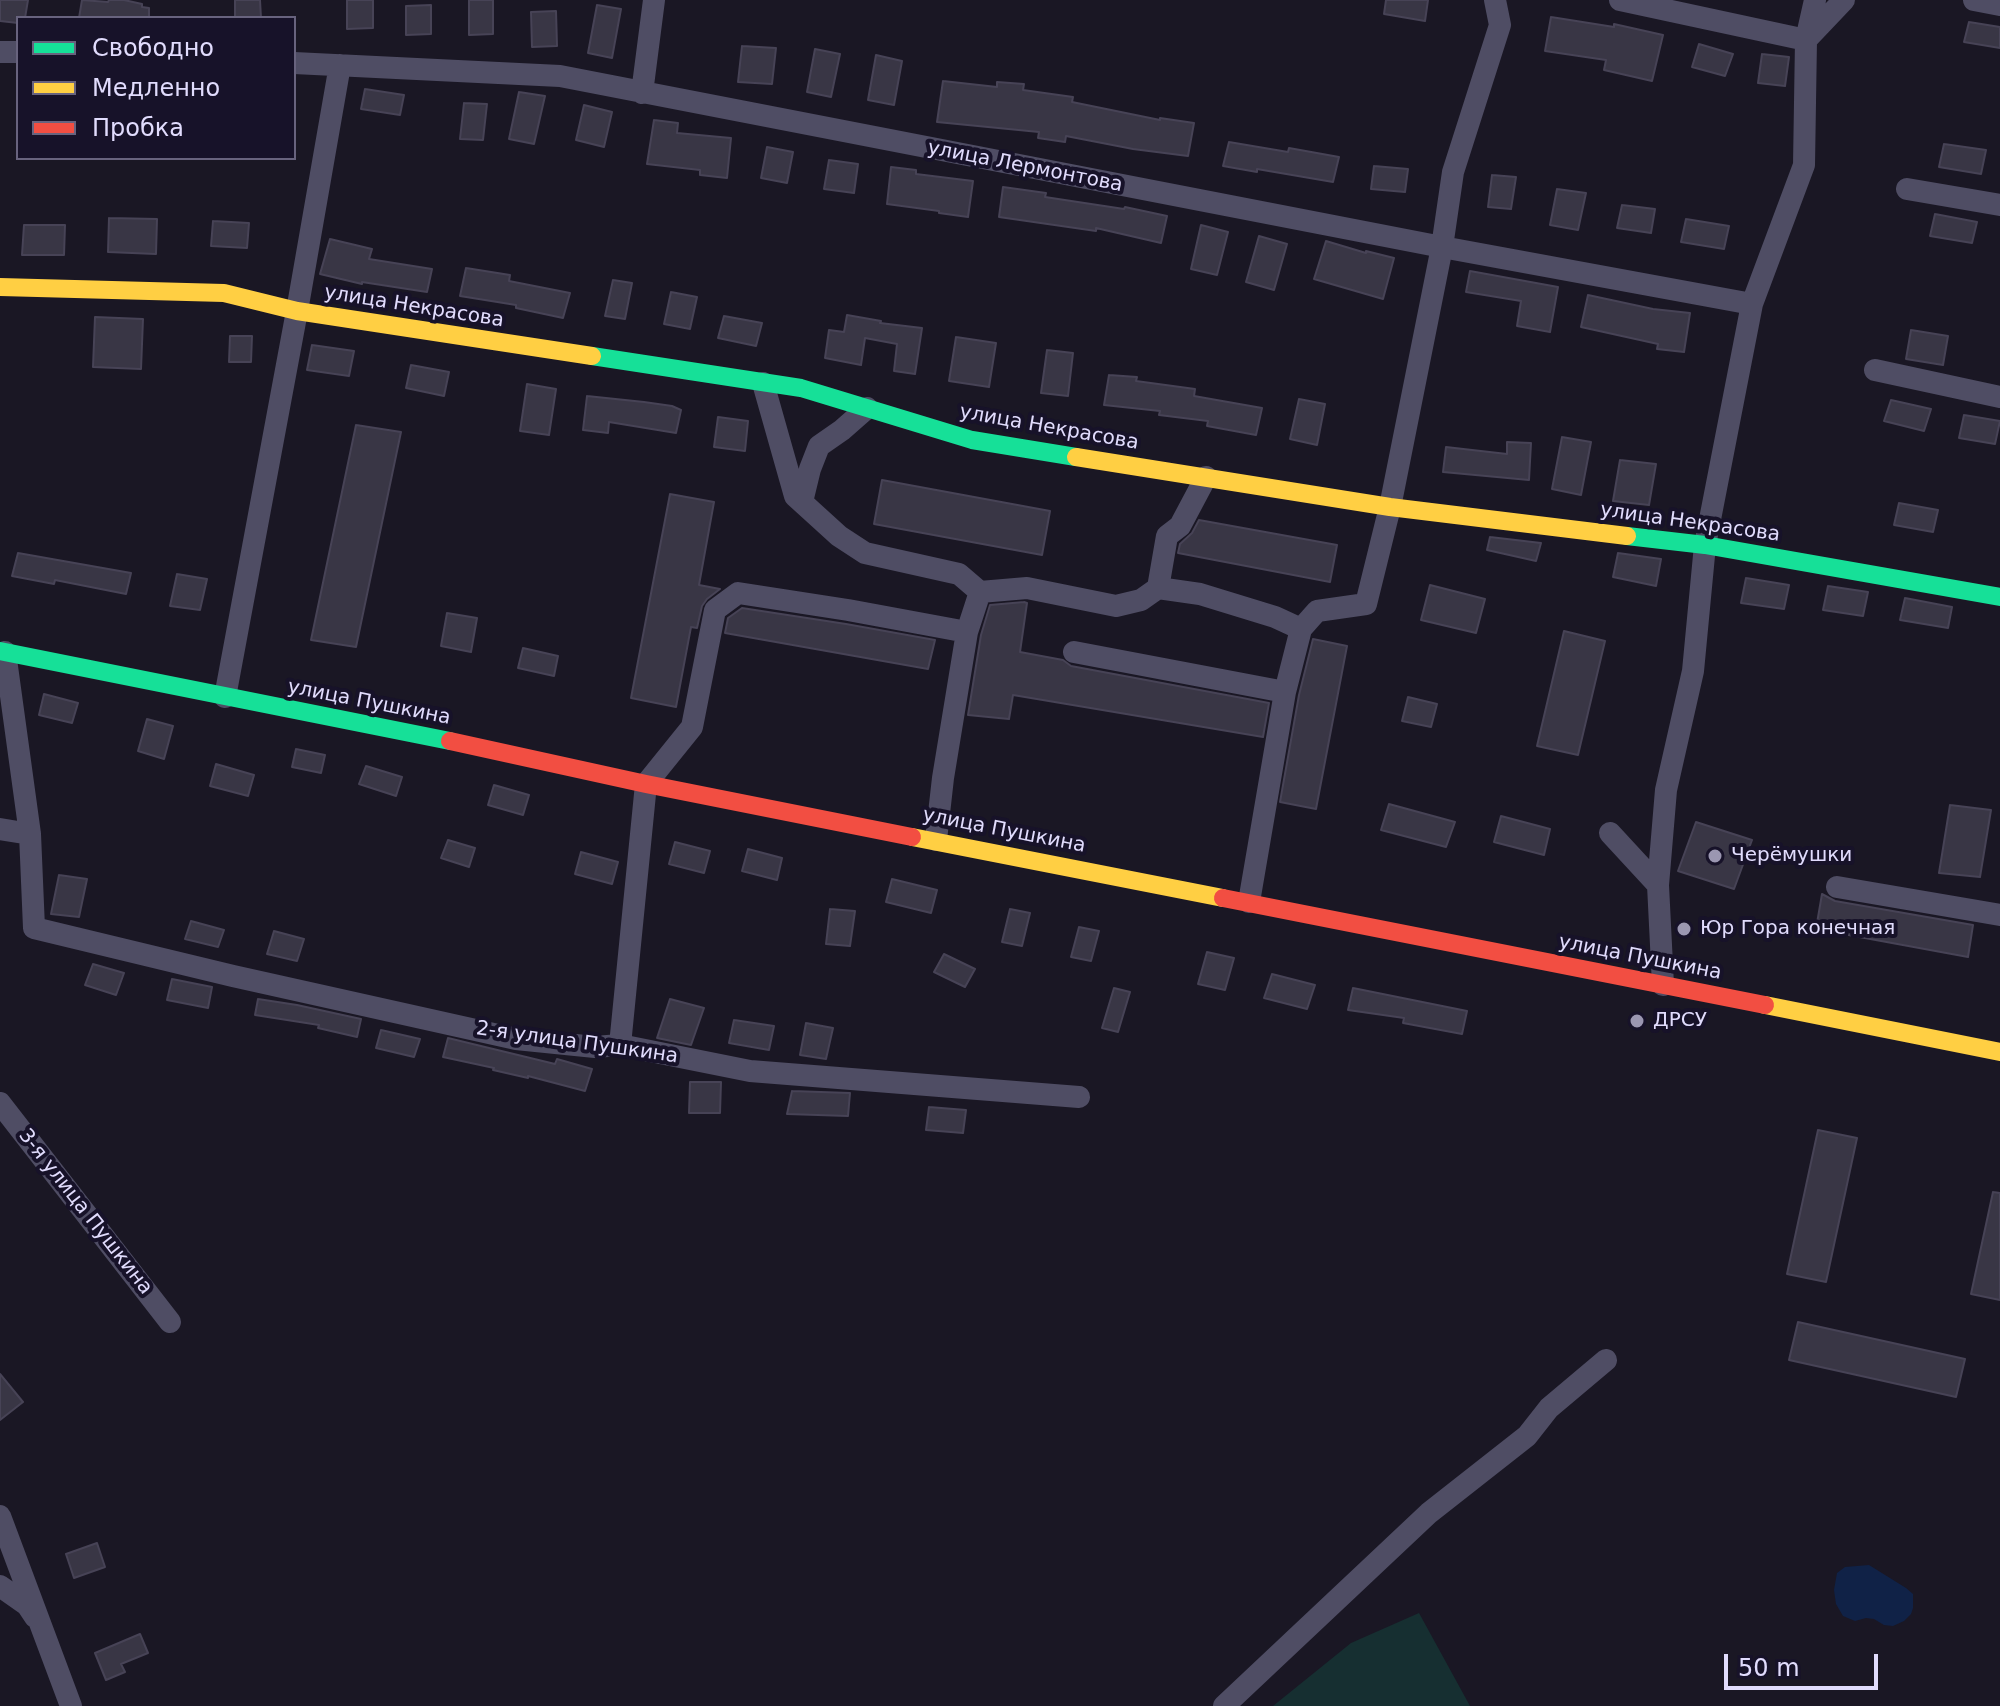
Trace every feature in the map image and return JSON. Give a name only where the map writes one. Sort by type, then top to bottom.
[{"type":"main road","name":"улица Некрасова","points":[[0,287],[224,293],[297,311],[801,388],[972,440],[1390,507],[1705,545],[2000,597]]},
{"type":"main road","name":"улица Пушкина","points":[[2,651],[375,725],[646,784],[2000,1052]]},
{"type":"street","points":[[642,93],[654,0]]},
{"type":"street","points":[[1249,902],[1285,692],[1301,629],[1317,611],[1366,604],[1390,507],[1442,247],[1453,172],[1500,25],[1495,0]]},
{"type":"street","points":[[1620,0],[1806,40]]},
{"type":"street","points":[[1663,985],[1658,885],[1666,790],[1693,671],[1705,545],[1752,304],[1804,165],[1806,40],[1815,0]]},
{"type":"street","points":[[1806,40],[1844,0]]},
{"type":"street","points":[[1974,0],[2000,5]]},
{"type":"street","name":"улица Лермонтова","points":[[296,63],[560,76],[1752,304]]},
{"type":"street","points":[[225,697],[340,65]]},
{"type":"street","points":[[1907,189],[2000,205]]},
{"type":"street","points":[[1875,370],[2000,397]]},
{"type":"street","points":[[763,383],[795,496],[839,536],[865,553],[959,574],[980,592],[1027,588],[1116,606],[1141,600],[1158,588],[1200,594],[1275,617],[1301,629]]},
{"type":"street","points":[[802,502],[819,446],[867,408]]},
{"type":"street","points":[[1158,588],[1167,536],[1180,526],[1206,477]]},
{"type":"street","points":[[936,840],[967,632],[980,592]]},
{"type":"street","points":[[620,1045],[646,784],[692,727],[715,610],[738,593],[967,632]]},
{"type":"street","name":"2-я улица Пушкина","points":[[2,651],[30,834],[34,928],[516,1039],[595,1047],[620,1045],[750,1071],[1079,1097]]},
{"type":"street","points":[[1074,652],[1285,692]]},
{"type":"street","points":[[0,829],[30,834]]},
{"type":"street","points":[[1610,833],[1658,885]]},
{"type":"street","points":[[1837,887],[2000,915]]},
{"type":"street","name":"3-я улица Пушкина","points":[[0,1103],[170,1322]]},
{"type":"street","points":[[1224,1706],[1429,1513],[1527,1436],[1549,1408],[1606,1360]]},
{"type":"street","points":[[0,1516],[71,1706]]},
{"type":"street","points":[[0,1586],[27,1605],[44,1632]]},
{"type":"green space","points":[[1419,1613],[1470,1706],[1273,1706],[1351,1643]]},
{"type":"water","points":[[1869,1565],[1913,1594],[1911,1614],[1904,1621],[1893,1626],[1874,1619],[1855,1621],[1843,1616],[1836,1604],[1834,1590],[1837,1573],[1845,1567]]},
{"type":"building","points":[[0,0],[28,0],[25,16],[16,16],[16,23],[0,21]]},
{"type":"building","points":[[82,0],[124,0],[149,8],[149,16],[79,16]]},
{"type":"building","points":[[235,0],[260,0],[261,16],[235,16]]},
{"type":"building","points":[[347,0],[373,0],[373,28],[347,29]]},
{"type":"building","points":[[469,0],[493,0],[493,34],[469,35]]},
{"type":"building","points":[[1386,0],[1428,0],[1425,21],[1384,14]]},
{"type":"building","points":[[431,5],[431,34],[406,35],[406,6]]},
{"type":"building","points":[[597,5],[621,9],[612,58],[588,53]]},
{"type":"building","points":[[556,11],[557,46],[532,47],[531,12]]},
{"type":"building","points":[[1551,17],[1614,27],[1614,24],[1663,35],[1652,81],[1604,70],[1606,60],[1545,51]]},
{"type":"building","points":[[1969,22],[2000,27],[2000,48],[1964,42]]},
{"type":"building","points":[[1699,44],[1733,54],[1725,76],[1692,67]]},
{"type":"building","points":[[742,46],[776,48],[772,84],[738,82]]},
{"type":"building","points":[[815,49],[840,54],[831,97],[807,92]]},
{"type":"building","points":[[1762,54],[1789,57],[1785,86],[1758,83]]},
{"type":"building","points":[[876,55],[902,61],[894,105],[868,100]]},
{"type":"building","points":[[943,81],[997,87],[997,82],[1024,84],[1023,90],[1073,97],[1072,102],[1160,120],[1194,123],[1188,156],[1066,136],[1065,142],[1038,138],[1039,132],[937,122]]},
{"type":"building","points":[[365,89],[404,95],[400,115],[361,109]]},
{"type":"building","points":[[519,92],[545,96],[534,144],[509,139]]},
{"type":"building","points":[[464,103],[487,104],[483,140],[460,139]]},
{"type":"building","points":[[584,105],[612,112],[604,147],[576,140]]},
{"type":"building","points":[[654,120],[678,123],[677,133],[731,138],[727,178],[700,175],[700,170],[647,164]]},
{"type":"building","points":[[1229,142],[1339,157],[1333,182],[1223,166]]},
{"type":"building","points":[[1944,144],[1986,150],[1981,174],[1939,167]]},
{"type":"building","points":[[767,147],[793,152],[787,183],[761,178]]},
{"type":"building","points":[[829,160],[858,164],[854,193],[824,189]]},
{"type":"building","points":[[1374,166],[1408,169],[1405,192],[1371,189]]},
{"type":"building","points":[[891,167],[916,170],[916,174],[973,181],[968,217],[887,204]]},
{"type":"building","points":[[1492,175],[1516,177],[1511,209],[1488,207]]},
{"type":"building","points":[[1003,187],[1046,193],[1045,197],[1125,207],[1167,216],[1161,243],[1096,228],[1096,231],[999,217]]},
{"type":"building","points":[[1557,189],[1586,193],[1578,230],[1550,225]]},
{"type":"building","points":[[1622,205],[1655,209],[1651,233],[1617,228]]},
{"type":"building","points":[[1935,214],[1977,222],[1972,243],[1930,236]]},
{"type":"building","points":[[109,218],[157,219],[156,254],[108,252]]},
{"type":"building","points":[[1686,219],[1729,226],[1724,249],[1681,242]]},
{"type":"building","points":[[213,221],[249,223],[247,248],[211,246]]},
{"type":"building","points":[[24,225],[65,225],[64,255],[22,255]]},
{"type":"building","points":[[1201,225],[1228,232],[1217,275],[1191,269]]},
{"type":"building","points":[[1259,236],[1287,244],[1274,290],[1246,282]]},
{"type":"building","points":[[330,239],[372,249],[369,259],[432,269],[427,292],[362,284],[320,274]]},
{"type":"building","points":[[1326,241],[1394,258],[1383,299],[1314,279]]},
{"type":"building","points":[[466,268],[510,275],[509,281],[570,293],[563,318],[516,308],[516,305],[460,296]]},
{"type":"building","points":[[1470,271],[1558,287],[1550,332],[1517,326],[1521,301],[1466,292]]},
{"type":"building","points":[[613,280],[632,283],[625,319],[605,316]]},
{"type":"building","points":[[671,292],[697,297],[690,329],[664,324]]},
{"type":"building","points":[[1588,295],[1653,309],[1690,313],[1684,352],[1657,349],[1658,344],[1581,327]]},
{"type":"building","points":[[847,315],[922,328],[915,374],[894,371],[897,344],[865,338],[861,365],[825,358],[829,330],[844,332]]},
{"type":"building","points":[[724,316],[762,323],[756,346],[718,338]]},
{"type":"building","points":[[95,317],[143,319],[141,369],[93,367]]},
{"type":"building","points":[[1911,330],[1948,336],[1943,365],[1906,359]]},
{"type":"building","points":[[230,336],[252,336],[251,362],[229,362]]},
{"type":"building","points":[[956,337],[996,343],[989,387],[949,381]]},
{"type":"building","points":[[312,345],[354,351],[349,376],[307,370]]},
{"type":"building","points":[[1047,350],[1073,353],[1068,396],[1041,393]]},
{"type":"building","points":[[411,365],[449,372],[444,396],[406,388]]},
{"type":"building","points":[[1109,375],[1137,377],[1136,381],[1195,389],[1194,396],[1262,408],[1256,435],[1207,426],[1208,421],[1159,415],[1160,411],[1104,405]]},
{"type":"building","points":[[527,384],[556,389],[549,435],[520,431]]},
{"type":"building","points":[[587,396],[672,406],[681,410],[676,433],[609,422],[608,433],[583,430]]},
{"type":"building","points":[[1299,399],[1325,404],[1317,445],[1290,439]]},
{"type":"building","points":[[1891,400],[1931,409],[1924,431],[1884,421]]},
{"type":"building","points":[[1964,415],[2000,421],[1995,444],[1959,438]]},
{"type":"building","points":[[718,417],[748,421],[745,451],[714,447]]},
{"type":"building","points":[[356,425],[401,432],[356,647],[311,640]]},
{"type":"building","points":[[1562,437],[1591,442],[1581,495],[1552,489]]},
{"type":"building","points":[[1507,442],[1531,443],[1529,480],[1443,472],[1446,447],[1507,454]]},
{"type":"building","points":[[1620,460],[1656,464],[1649,505],[1613,501]]},
{"type":"building","points":[[882,480],[1050,511],[1042,555],[874,524]]},
{"type":"building","points":[[670,494],[714,502],[699,585],[720,589],[702,606],[697,628],[691,627],[676,707],[631,698]]},
{"type":"building","points":[[1899,503],[1938,510],[1933,532],[1894,525]]},
{"type":"building","points":[[1199,520],[1337,545],[1330,582],[1178,553],[1180,544],[1192,533]]},
{"type":"building","points":[[1490,537],[1541,543],[1536,561],[1487,550]]},
{"type":"building","points":[[18,553],[131,573],[126,594],[55,580],[54,584],[12,576]]},
{"type":"building","points":[[1618,553],[1661,559],[1656,586],[1613,577]]},
{"type":"building","points":[[177,574],[207,579],[200,610],[170,606]]},
{"type":"building","points":[[1746,578],[1789,585],[1784,609],[1741,603]]},
{"type":"building","points":[[1430,585],[1485,599],[1476,633],[1421,620]]},
{"type":"building","points":[[1828,586],[1868,592],[1863,616],[1823,610]]},
{"type":"building","points":[[1905,598],[1952,607],[1948,628],[1900,620]]},
{"type":"building","points":[[1027,603],[1020,652],[1063,660],[1071,666],[1269,703],[1263,737],[1013,695],[1009,719],[968,715],[981,635],[990,605]]},
{"type":"building","points":[[742,608],[935,640],[928,669],[725,633],[728,618]]},
{"type":"building","points":[[447,613],[477,618],[471,652],[441,646]]},
{"type":"building","points":[[1564,631],[1605,641],[1578,755],[1537,746]]},
{"type":"building","points":[[1313,639],[1347,646],[1316,809],[1280,802],[1299,695]]},
{"type":"building","points":[[523,648],[558,656],[554,676],[518,668]]},
{"type":"building","points":[[44,694],[78,703],[72,723],[39,715]]},
{"type":"building","points":[[1408,697],[1437,704],[1431,727],[1402,721]]},
{"type":"building","points":[[147,719],[173,726],[164,759],[138,751]]},
{"type":"building","points":[[296,749],[325,755],[321,773],[292,767]]},
{"type":"building","points":[[216,764],[254,775],[248,796],[210,786]]},
{"type":"building","points":[[366,766],[402,777],[396,796],[359,784]]},
{"type":"building","points":[[494,785],[529,795],[523,815],[488,805]]},
{"type":"building","points":[[1389,804],[1455,822],[1446,847],[1381,830]]},
{"type":"building","points":[[1950,805],[1991,810],[1980,877],[1939,873]]},
{"type":"building","points":[[1501,816],[1550,829],[1544,855],[1494,842]]},
{"type":"building","name":"Черёмушки","points":[[1696,822],[1752,840],[1734,889],[1678,871]]},
{"type":"building","points":[[448,840],[475,848],[469,867],[441,858]]},
{"type":"building","points":[[675,842],[710,851],[704,873],[669,864]]},
{"type":"building","points":[[748,849],[782,858],[777,880],[742,871]]},
{"type":"building","points":[[581,852],[618,862],[612,884],[575,874]]},
{"type":"building","points":[[59,875],[87,879],[79,917],[51,914]]},
{"type":"building","points":[[892,879],[937,890],[931,913],[886,902]]},
{"type":"building","points":[[1822,894],[1835,901],[1973,925],[1968,957],[1816,929]]},
{"type":"building","points":[[830,909],[855,911],[850,946],[826,944]]},
{"type":"building","points":[[1010,909],[1030,913],[1022,946],[1002,942]]},
{"type":"building","points":[[191,921],[224,930],[218,947],[185,939]]},
{"type":"building","points":[[1079,927],[1099,931],[1091,961],[1071,957]]},
{"type":"building","points":[[274,931],[304,939],[297,961],[267,954]]},
{"type":"building","points":[[1207,952],[1234,958],[1225,990],[1198,984]]},
{"type":"building","points":[[944,954],[975,969],[965,987],[934,972]]},
{"type":"building","points":[[93,964],[124,973],[116,995],[85,985]]},
{"type":"building","points":[[1272,974],[1315,985],[1307,1009],[1264,998]]},
{"type":"building","points":[[172,979],[212,987],[208,1008],[167,1000]]},
{"type":"building","points":[[1114,988],[1130,992],[1118,1032],[1102,1028]]},
{"type":"building","points":[[1353,988],[1467,1011],[1462,1034],[1403,1023],[1404,1018],[1348,1010]]},
{"type":"building","points":[[258,999],[361,1019],[357,1037],[318,1028],[319,1025],[255,1015]]},
{"type":"building","points":[[670,999],[704,1008],[691,1045],[657,1038]]},
{"type":"building","points":[[734,1020],[774,1026],[769,1050],[729,1043]]},
{"type":"building","points":[[806,1023],[833,1028],[826,1059],[800,1055]]},
{"type":"building","points":[[381,1030],[420,1039],[414,1057],[376,1048]]},
{"type":"building","points":[[448,1038],[555,1064],[557,1059],[592,1069],[585,1091],[443,1057]]},
{"type":"building","points":[[690,1082],[721,1082],[720,1113],[689,1113]]},
{"type":"building","points":[[792,1091],[850,1093],[848,1116],[787,1114]]},
{"type":"building","points":[[929,1107],[966,1110],[963,1133],[926,1130]]},
{"type":"building","points":[[1818,1130],[1857,1138],[1826,1282],[1787,1274]]},
{"type":"building","points":[[1993,1192],[2000,1193],[2000,1300],[1971,1294]]},
{"type":"building","points":[[1798,1322],[1965,1359],[1956,1397],[1789,1360]]},
{"type":"building","points":[[0,1374],[23,1402],[0,1420]]},
{"type":"building","points":[[97,1543],[105,1567],[74,1578],[66,1554]]},
{"type":"building","points":[[140,1634],[148,1653],[121,1664],[125,1672],[106,1680],[95,1653]]},
{"type":"traffic: fast","points":[[592,356],[801,388],[972,440],[1076,457]]},
{"type":"traffic: fast","points":[[1627,536],[1705,545],[2000,597]]},
{"type":"traffic: fast","points":[[0,651],[450,741]]},
{"type":"traffic: slow","points":[[0,287],[224,293],[297,311],[592,356]]},
{"type":"traffic: slow","points":[[1076,457],[1390,507],[1627,536]]},
{"type":"traffic: slow","points":[[912,837],[1223,898]]},
{"type":"traffic: slow","points":[[1765,1005],[2000,1052]]},
{"type":"traffic: jam","points":[[450,741],[912,837]]},
{"type":"traffic: jam","points":[[1223,898],[1765,1005]]},
{"type":"place","name":"Черёмушки","points":[[1715,856]]},
{"type":"place","name":"Юр Гора конечная","points":[[1684,929]]},
{"type":"place","name":"ДРСУ","points":[[1637,1021]]}]
